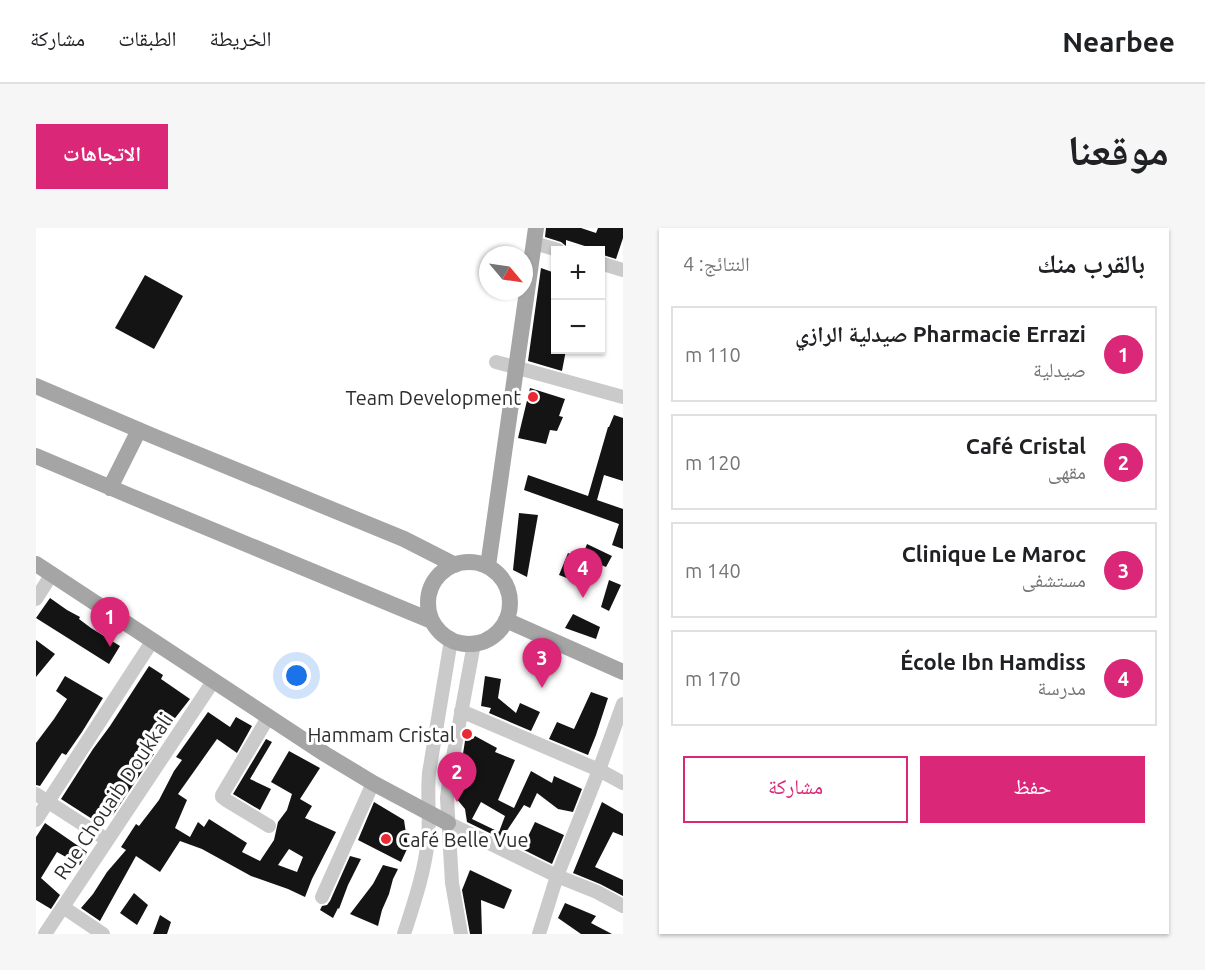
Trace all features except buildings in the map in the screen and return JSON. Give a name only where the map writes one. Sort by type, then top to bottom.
[{"type":"main road","points":[[488,566],[535,236]]},
{"type":"main road","points":[[36,386],[404,539],[455,565]]},
{"type":"main road","points":[[110,488],[139,430]]},
{"type":"main road","points":[[36,456],[432,621]]},
{"type":"main road","points":[[466,562],[488,566],[503,580],[508,590],[510,610],[506,620],[501,629],[484,641],[462,644],[451,640],[440,632],[432,621],[429,610],[431,588],[445,570],[455,565],[466,562]]},
{"type":"main road","points":[[36,564],[326,754],[373,783],[448,823]]},
{"type":"main road","points":[[506,620],[623,672]]},
{"type":"street","points":[[535,236],[551,246]]},
{"type":"street","points":[[605,265],[623,270]]},
{"type":"street","points":[[496,362],[623,397]]},
{"type":"street","points":[[36,599],[52,574]]},
{"type":"street","points":[[36,820],[153,640]]},
{"type":"street","points":[[404,934],[427,852],[429,773],[451,640]]},
{"type":"street","points":[[461,934],[452,883],[447,798],[474,644]]},
{"type":"street","name":"Rue Chouaib Doukkali","points":[[45,934],[214,680]]},
{"type":"street","points":[[539,934],[557,876],[623,704]]},
{"type":"street","points":[[461,711],[599,770],[623,783]]},
{"type":"street","points":[[269,716],[222,797],[269,826]]},
{"type":"street","points":[[322,897],[373,783]]},
{"type":"street","points":[[36,794],[107,840]]},
{"type":"street","points":[[448,823],[623,906]]},
{"type":"street","points":[[63,907],[103,934]]},
{"type":"place","name":"Team Development","points":[[533,397]]},
{"type":"place","name":"École Ibn Hamdiss","points":[[583,598]]},
{"type":"place","name":"Pharmacie Errazi صيدلية الرازي","points":[[110,647]]},
{"type":"place","name":"Clinique Le Maroc","points":[[542,688]]},
{"type":"place","name":"Hammam Cristal","points":[[467,734]]},
{"type":"place","name":"Café Cristal","points":[[457,802]]},
{"type":"place","name":"Café Belle Vue","points":[[386,839]]}]
